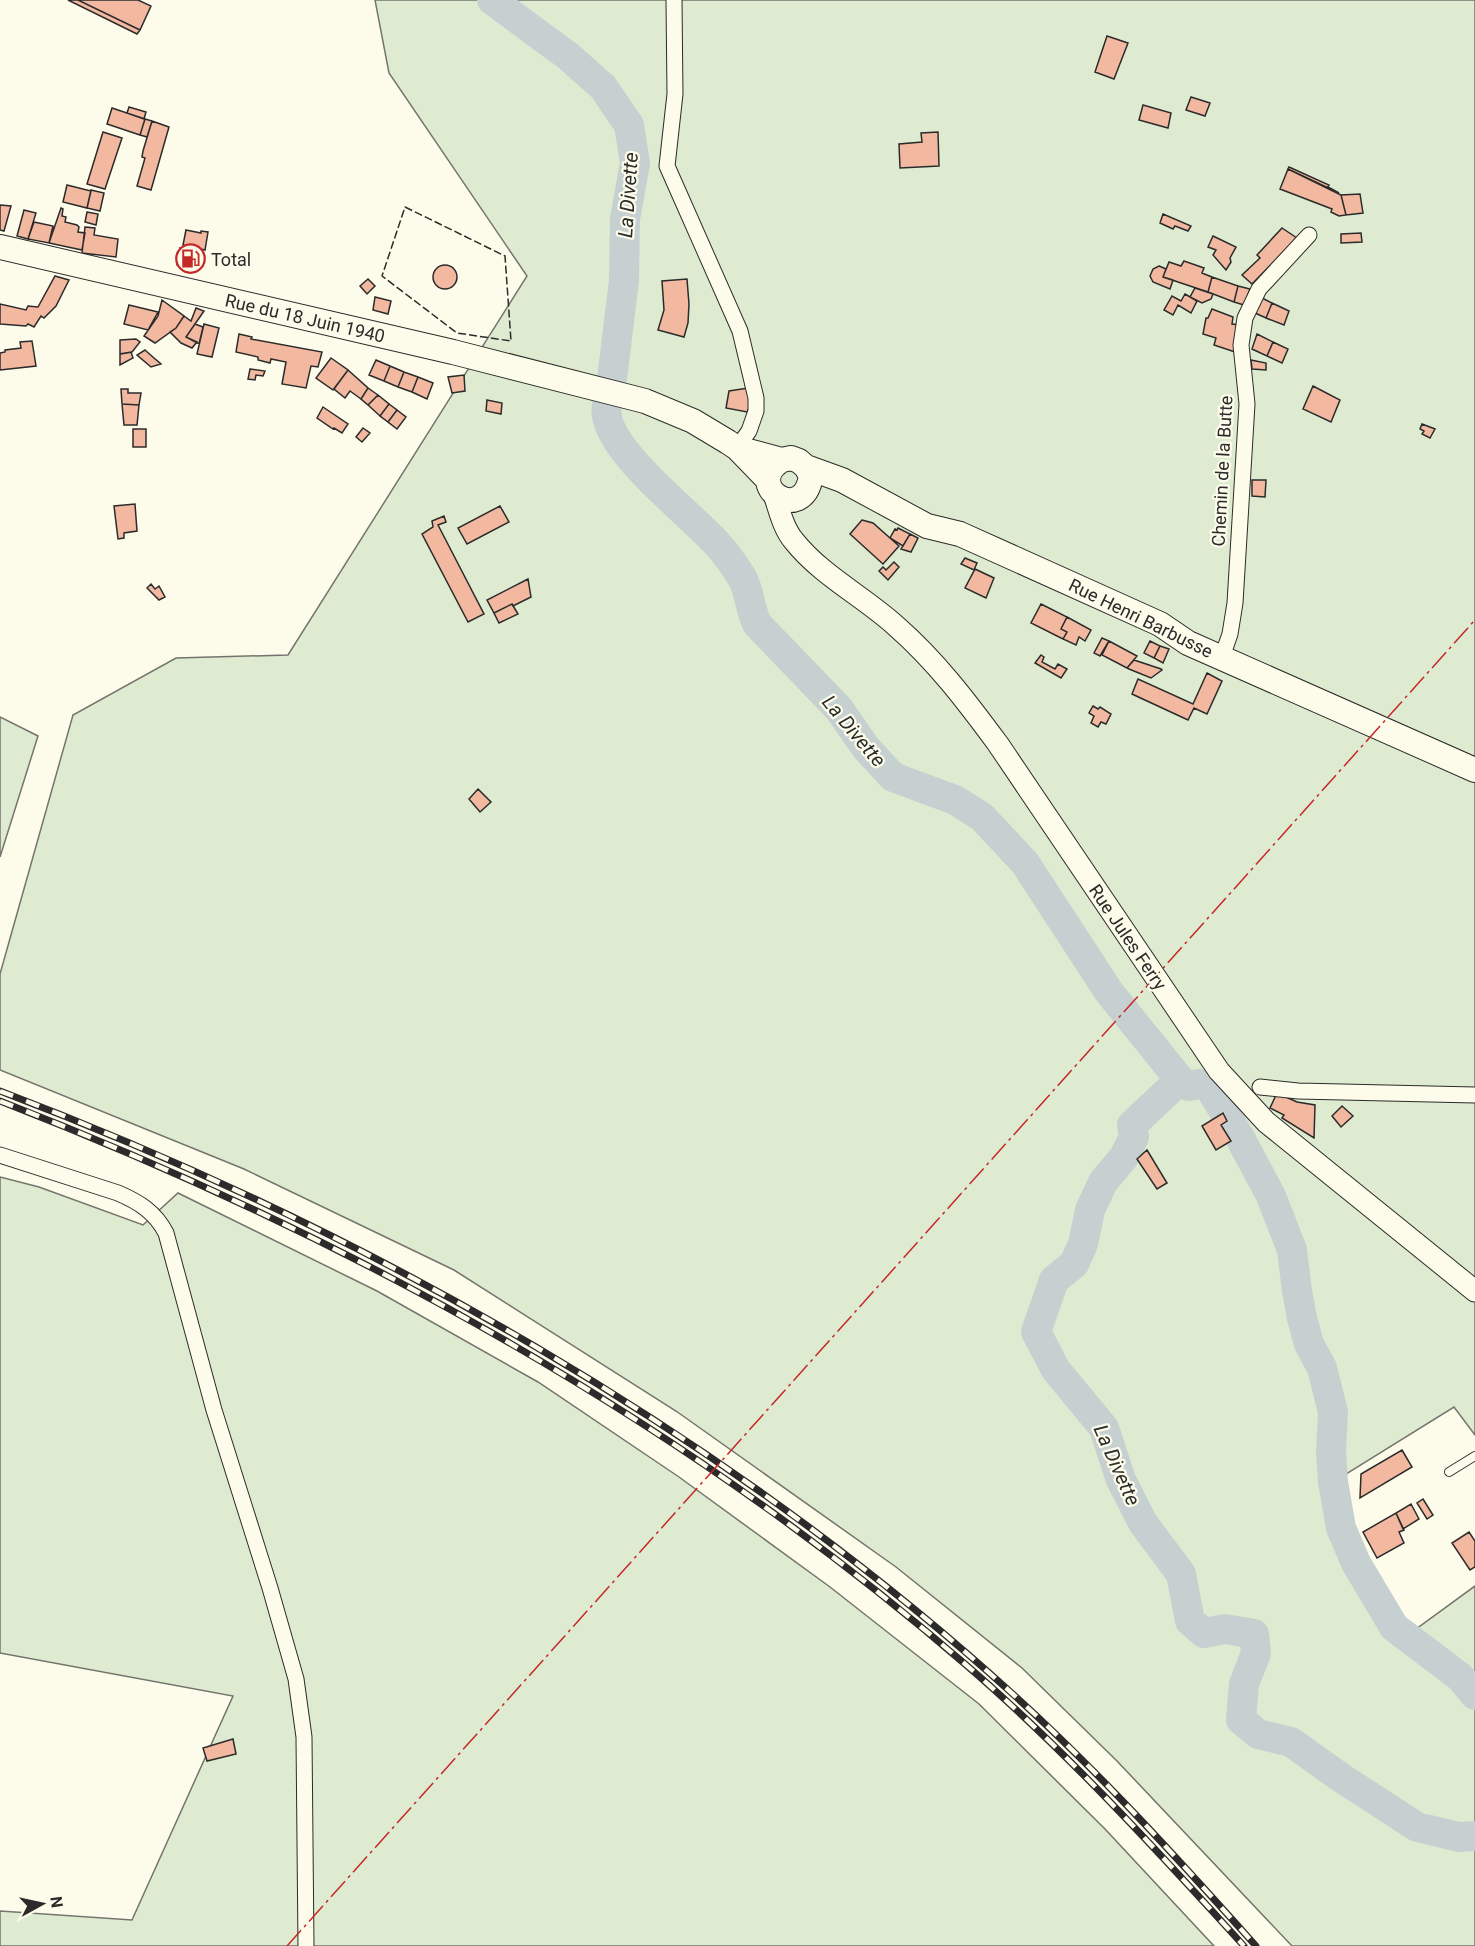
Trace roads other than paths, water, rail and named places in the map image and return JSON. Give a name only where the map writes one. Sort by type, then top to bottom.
[{"type":"main road","name":"Rue du 18 Juin 1940","points":[[0,247],[453,352],[610,391],[645,401],[693,421],[737,448]]},
{"type":"main road","points":[[737,448],[800,461],[805,484],[788,501],[780,499],[737,448]]},
{"type":"main road","points":[[771,487],[769,472],[774,464],[782,459]]},
{"type":"main road","name":"Rue Henri Barbusse","points":[[805,484],[851,485],[927,526],[971,539],[1160,624],[1188,643],[1475,770]]},
{"type":"main road","name":"Rue Jules Ferry","points":[[805,484],[796,520],[810,556]]},
{"type":"main road","name":"Rue Jules Ferry","points":[[771,487],[784,524],[793,540],[828,575],[895,624],[930,658],[960,693],[998,744],[1219,1071],[1266,1122],[1475,1291]]},
{"type":"street","points":[[674,0],[675,94],[667,166],[740,331],[756,398],[756,411],[749,431],[737,448]]},
{"type":"street","name":"Chemin de la Butte","points":[[1222,657],[1230,634],[1235,603],[1247,404],[1241,345],[1245,318],[1259,289],[1309,235]]},
{"type":"street","points":[[1260,1087],[1475,1095]]},
{"type":"street","points":[[0,1155],[137,1201],[149,1210],[166,1233],[214,1410],[296,1679],[304,1737],[306,1946]]},
{"type":"lane","points":[[1449,1472],[1475,1456]]},
{"type":"waterway","name":"La Divette","points":[[492,0],[568,56],[603,87],[629,125],[635,163],[625,219],[624,280],[612,379]]},
{"type":"waterway","name":"La Divette","points":[[607,405],[608,422],[617,440],[632,460],[722,550],[745,584],[757,624],[839,709],[866,748],[893,777],[955,800],[982,817],[1025,863],[1109,992],[1180,1080],[1189,1086],[1199,1084],[1209,1087],[1239,1136],[1271,1196],[1292,1250],[1302,1318],[1309,1344],[1322,1368],[1333,1412],[1331,1452],[1333,1482],[1341,1528],[1356,1563],[1394,1627],[1460,1677],[1475,1695]]},
{"type":"waterway","name":"La Divette","points":[[1180,1080],[1132,1125],[1134,1137],[1124,1157],[1103,1182],[1090,1210],[1083,1244],[1074,1264],[1054,1280],[1036,1332],[1056,1370],[1104,1428],[1121,1480],[1143,1523],[1181,1574],[1190,1621],[1204,1633],[1225,1629],[1254,1634],[1256,1653],[1244,1684],[1241,1720],[1258,1734],[1291,1742],[1417,1827],[1459,1837],[1475,1836]]},
{"type":"railway","points":[[0,1091],[136,1146],[272,1207],[405,1274],[536,1347],[663,1426],[786,1510],[904,1600],[1015,1696],[1109,1787],[1256,1946]]},
{"type":"railway","points":[[0,1101],[130,1154],[258,1211],[383,1274],[506,1341],[627,1414],[743,1492],[856,1575],[1002,1697],[1109,1800],[1244,1946]]},
{"type":"place","name":"Total","points":[[190,259]]}]
